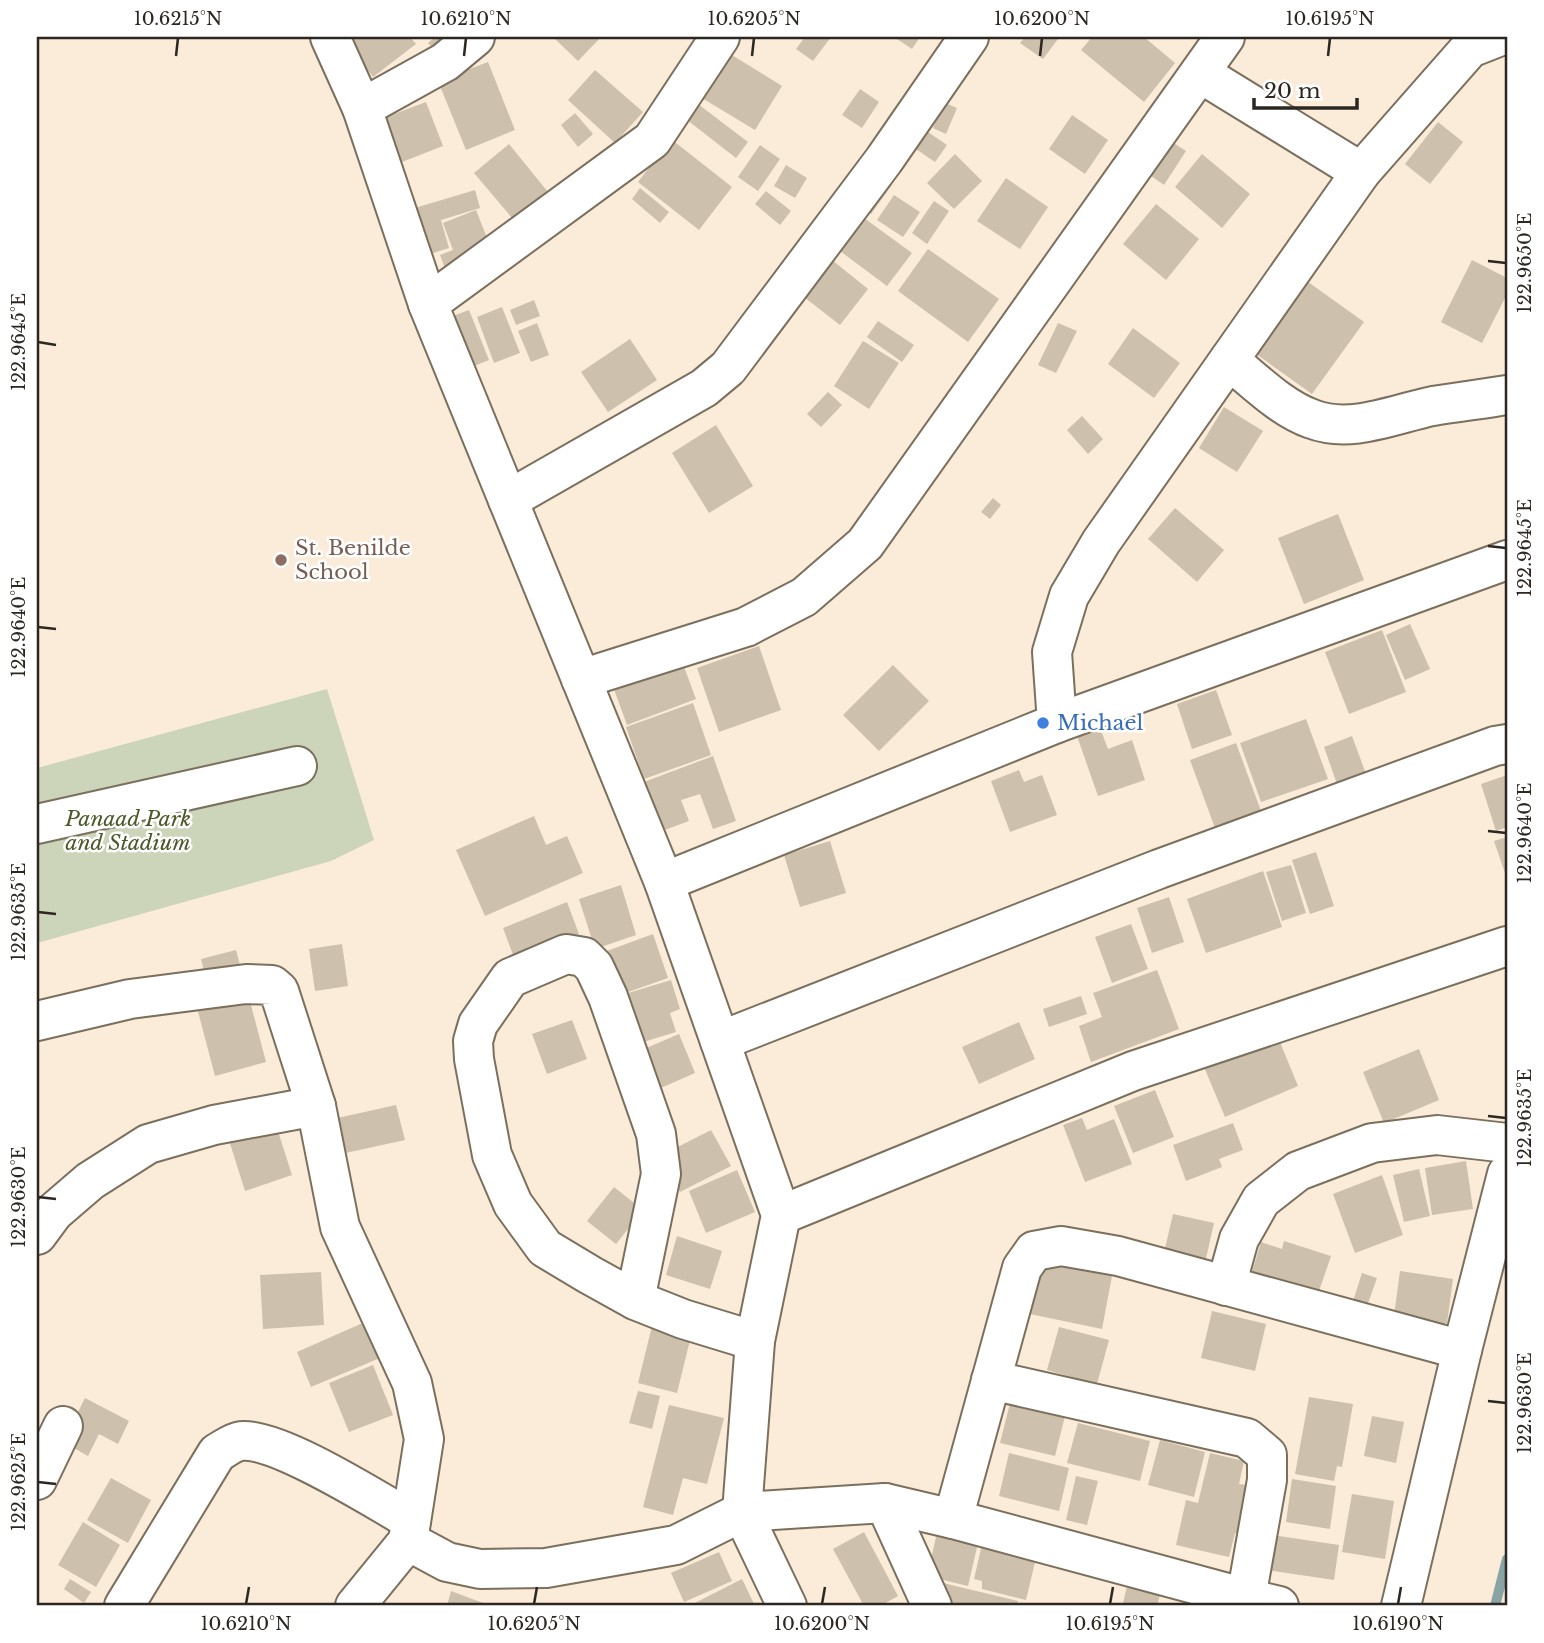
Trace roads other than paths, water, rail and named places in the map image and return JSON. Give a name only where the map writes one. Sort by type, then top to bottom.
[{"type":"street","points":[[330,37],[362,108],[428,304],[664,882],[781,1215],[755,1341],[742,1512],[787,1606]]},
{"type":"street","points":[[362,108],[444,62],[475,37]]},
{"type":"street","points":[[428,304],[652,140],[720,37]]},
{"type":"street","points":[[508,500],[704,388],[727,368],[884,160],[969,37]]},
{"type":"street","points":[[581,679],[746,627],[804,597],[865,544],[1225,37]]},
{"type":"street","points":[[1056,723],[1052,652],[1069,596],[1101,542],[1362,173],[1470,48],[1498,37]]},
{"type":"street","points":[[1200,73],[1362,173]]},
{"type":"street","points":[[1229,360],[1284,404],[1311,419],[1332,424],[1371,422],[1432,406],[1507,396]]},
{"type":"street","points":[[664,882],[1056,723],[1507,560]]},
{"type":"street","points":[[720,1041],[1159,869],[1495,746],[1507,744]]},
{"type":"street","points":[[37,824],[297,766]]},
{"type":"street","points":[[781,1215],[1133,1071],[1507,946]]},
{"type":"street","points":[[635,1300],[661,1174],[656,1134],[608,997],[594,967],[584,957],[566,954],[510,978],[478,1024],[473,1041],[492,1155],[513,1204],[545,1248],[635,1300],[683,1319],[755,1341]]},
{"type":"street","points":[[37,1021],[130,999],[246,984],[272,985],[279,991],[316,1106],[340,1227],[412,1383],[424,1439],[410,1530],[355,1606]]},
{"type":"street","points":[[37,1235],[54,1212],[90,1181],[148,1144],[214,1125],[316,1106]]},
{"type":"street","points":[[1226,1286],[1239,1239],[1261,1200],[1298,1171],[1372,1143],[1437,1135],[1507,1143]]},
{"type":"street","points":[[1401,1606],[1507,1174]]},
{"type":"street","points":[[953,1518],[1022,1268],[1034,1251],[1061,1246],[1118,1256],[1462,1350]]},
{"type":"street","points":[[124,1606],[217,1453],[240,1441],[265,1443],[304,1460],[410,1530],[447,1562],[480,1569],[546,1568],[676,1545],[742,1512],[885,1503],[953,1518],[1256,1604],[1267,1455],[1247,1438],[991,1380]]},
{"type":"street","points":[[37,1480],[63,1426]]},
{"type":"street","points":[[885,1503],[932,1606]]},
{"type":"waterway","points":[[1495,1606],[1507,1559]]},
{"type":"place","name":"St. Benilde School","points":[[281,560]]},
{"type":"place","name":"Michael","points":[[1043,723]]},
{"type":"park label","name":"Panaad Park and Stadium","points":[[128,831]]}]
